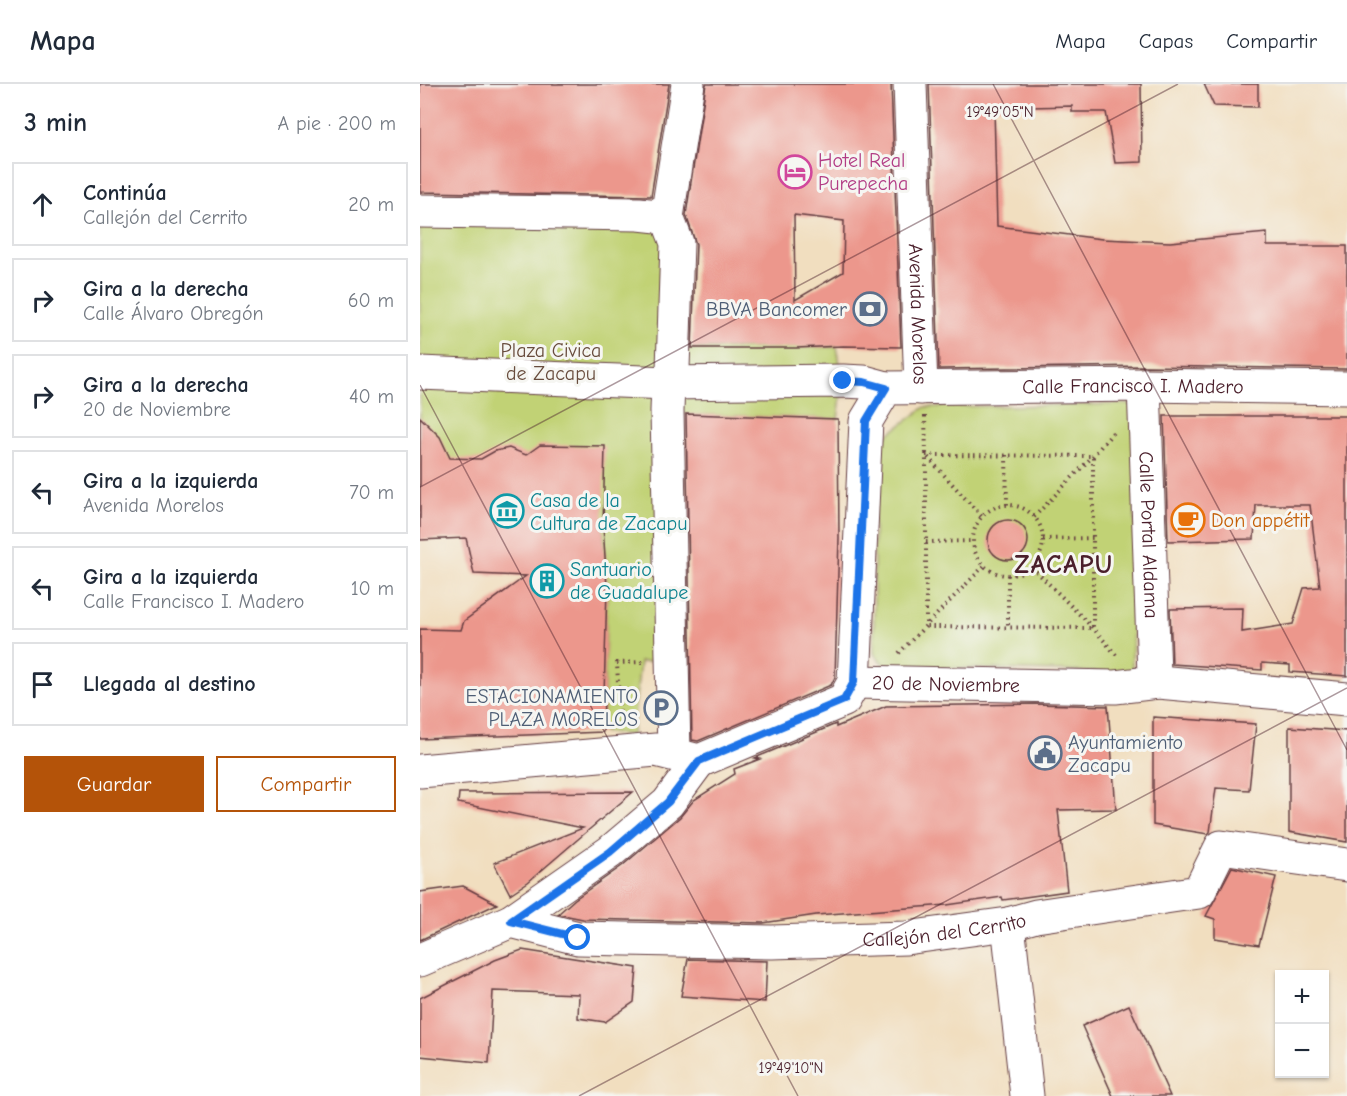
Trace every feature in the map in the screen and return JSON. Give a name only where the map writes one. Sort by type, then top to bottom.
[{"type":"street","points":[[420,960],[511,921],[610,852],[668,802],[676,755],[664,671],[668,383],[673,369],[677,243],[667,217],[688,84]]},
{"type":"street","name":"Avenida Morelos","points":[[854,682],[866,421],[886,388],[923,397],[910,84]]},
{"type":"street","points":[[420,211],[639,214],[667,217]]},
{"type":"street","points":[[420,373],[668,383],[843,381],[864,382],[886,388]]},
{"type":"street","name":"Calle Francisco I. Madero","points":[[923,397],[1144,385],[1347,388]]},
{"type":"street","name":"Calle Portal Aldama","points":[[1144,385],[1154,675],[1158,682]]},
{"type":"street","name":"20 de Noviembre","points":[[676,755],[844,700],[854,682],[1120,676],[1158,682],[1347,699]]},
{"type":"street","points":[[420,771],[676,755]]},
{"type":"street","name":"Callejón del Cerrito","points":[[511,921],[578,938],[772,942],[906,938],[1008,924],[1036,916],[1199,892],[1221,847],[1341,863]]},
{"type":"street","points":[[1008,924],[1027,1096]]},
{"type":"path","points":[[923,397],[926,455],[926,627]]},
{"type":"path","points":[[926,455],[1093,456]]},
{"type":"path","points":[[926,455],[982,517]]},
{"type":"path","points":[[1006,455],[1007,505]]},
{"type":"path","points":[[1034,517],[1093,456]]},
{"type":"path","points":[[1093,456],[1093,628]]},
{"type":"path","points":[[1007,505],[1022,508],[1034,517],[1039,522],[1043,540],[1040,556],[1032,567],[1022,573],[1008,575],[999,574],[985,565],[977,554],[974,541],[976,527],[982,517],[990,510],[1007,505]]},
{"type":"path","points":[[1043,540],[1093,538]]},
{"type":"path","points":[[926,542],[974,541]]},
{"type":"path","points":[[893,658],[985,565]]},
{"type":"path","points":[[1032,567],[1093,628],[1120,676]]},
{"type":"path","points":[[1008,575],[1008,628]]},
{"type":"path","points":[[926,627],[1093,628]]},
{"type":"path","points":[[621,733],[617,663],[664,671]]},
{"type":"green space","name":"Plaza Civica de Zacapu","points":[[420,211],[667,217],[680,349],[837,347],[843,381],[838,419],[670,414],[672,660],[640,662],[632,735],[603,732],[607,587],[603,526],[420,531]]},
{"type":"green space","points":[[1137,404],[1132,673],[885,666],[874,654],[874,445],[925,407]]},
{"type":"building","points":[[420,84],[669,84],[651,196],[420,192]]},
{"type":"building","points":[[706,84],[891,84],[901,347],[692,348],[696,244],[686,215]],"holes":[[[794,215],[844,221],[843,272],[795,300]]]},
{"type":"building","points":[[929,84],[1141,84],[1142,162],[1115,163],[1106,112],[1072,112],[1072,106],[994,108],[997,226],[1102,239],[1170,242],[1267,233],[1267,246],[1347,246],[1347,369],[1144,366],[939,369]]},
{"type":"building","points":[[1204,84],[1258,84],[1258,107],[1214,106]]},
{"type":"building","points":[[686,414],[838,419],[839,537],[835,677],[831,685],[698,741],[692,740]]},
{"type":"building","points":[[1164,416],[1347,416],[1347,676],[1290,672],[1290,665],[1262,663],[1262,670],[1172,664],[1170,609],[1243,608],[1242,632],[1293,624],[1304,588],[1320,587],[1310,505],[1256,505],[1254,539],[1168,541]]},
{"type":"building","points":[[420,417],[440,437],[450,458],[481,459],[495,451],[509,448],[526,455],[540,445],[605,446],[603,526],[607,587],[603,732],[420,739],[420,629],[461,630],[464,621],[526,576],[474,574],[466,538],[420,540]]},
{"type":"building","points":[[1008,520],[1016,521],[1022,526],[1027,532],[1027,548],[1022,554],[1016,559],[1008,560],[1000,559],[994,554],[989,548],[988,540],[989,532],[994,526],[1000,521]]},
{"type":"building","points":[[1035,704],[1108,706],[1116,809],[1058,810],[1067,891],[1003,900],[1002,897],[947,905],[816,915],[763,923],[583,919],[558,914],[622,866],[680,817],[694,800],[735,774],[734,769],[760,759],[755,758],[886,706]]},
{"type":"building","points":[[1153,717],[1256,724],[1249,790],[1216,788],[1208,834],[1153,825]]},
{"type":"building","points":[[1289,727],[1347,731],[1347,842],[1289,832]]},
{"type":"building","points":[[633,792],[528,882],[510,894],[494,863],[583,828],[458,803],[459,793]]},
{"type":"building","points":[[1232,867],[1276,877],[1259,945],[1215,938],[1215,919],[1206,916]]},
{"type":"building","points":[[463,886],[497,904],[420,940],[420,892]]},
{"type":"building","points":[[522,950],[637,968],[634,1002],[605,1022],[578,1018],[579,994],[493,991],[489,1063],[420,1056],[420,998],[495,960]]},
{"type":"building","points":[[688,959],[767,961],[765,1002],[681,996]]},
{"type":"building","points":[[1129,1005],[1170,1096],[1113,1096],[1082,1026]]},
{"type":"place","name":"Hotel Real Purepecha","points":[[795,172]]},
{"type":"place","name":"BBVA Bancomer","points":[[870,309]]},
{"type":"place","name":"Casa de la Cultura de Zacapu","points":[[507,511]]},
{"type":"place","name":"Don appétit","points":[[1188,520]]},
{"type":"place","name":"Santuario de Guadalupe","points":[[547,581]]},
{"type":"place","name":"ESTACIONAMIENTO PLAZA MORELOS","points":[[661,708]]},
{"type":"place","name":"Ayuntamiento Zacapu","points":[[1045,753]]},
{"type":"district","name":"ZACAPU","points":[[1064,565]]},
{"type":"route","points":[[578,938],[511,921],[610,852],[668,802],[699,761],[844,700],[854,682],[866,421],[886,388],[864,382],[843,381]]}]
